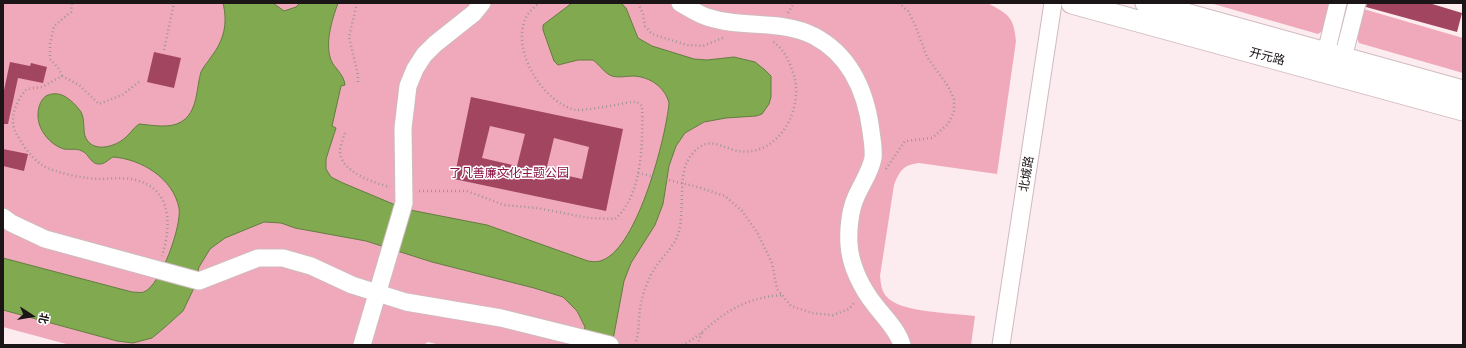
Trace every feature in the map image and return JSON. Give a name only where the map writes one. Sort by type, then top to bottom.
[{"type":"main road","name":"开元路","points":[[1072,3],[1463,110]]},
{"type":"main road","name":"开元路","points":[[1146,3],[1463,91]]},
{"type":"street","points":[[362,345],[378,294],[405,196],[403,128],[405,105],[410,80],[415,69],[424,56],[435,44],[474,13],[482,3]]},
{"type":"street","points":[[680,3],[707,17],[747,24],[788,26],[816,37],[835,51],[847,64],[858,82],[866,104],[873,148],[869,173],[856,198],[851,213],[849,244],[857,273],[866,292],[892,326],[902,345]]},
{"type":"street","name":"北城路","points":[[1001,345],[1053,3]]},
{"type":"street","points":[[1334,56],[1338,3]]},
{"type":"street","points":[[1334,56],[1357,3]]},
{"type":"street","points":[[3,216],[11,223],[45,239],[200,281],[242,263],[258,258],[269,257],[291,260],[311,266],[340,280],[378,294],[411,304],[501,318],[610,345]]},
{"type":"path","points":[[72,3],[70,12],[54,26],[50,44],[50,59],[59,69],[62,76],[79,85],[99,104],[122,95],[132,89],[139,82]]},
{"type":"path","points":[[164,50],[174,3]]},
{"type":"path","points":[[357,3],[349,37],[358,75],[358,84]]},
{"type":"path","points":[[345,134],[340,152],[346,166],[354,172],[405,196],[467,191],[504,204],[537,208],[589,218],[615,219],[624,211],[638,173],[642,130],[642,106],[637,102],[631,102],[577,110],[555,99],[536,80],[526,56],[522,27],[526,16],[540,3]]},
{"type":"path","points":[[638,3],[643,14],[645,26],[652,34],[687,45],[703,46],[729,35]]},
{"type":"path","points":[[869,173],[886,170],[905,141],[932,138],[948,124],[954,112],[954,100],[948,86],[927,57],[908,11],[899,3]]},
{"type":"path","points":[[635,345],[638,336],[641,303],[648,282],[661,260],[671,248],[678,234],[681,220],[683,183],[686,163],[692,154],[703,144],[712,143],[739,151],[768,146],[783,131],[790,121],[794,110],[796,95],[792,70],[786,56],[778,45],[767,38]]},
{"type":"path","points":[[62,76],[42,87],[27,89],[24,92],[12,119],[13,128],[23,145],[42,165],[52,170],[90,178],[131,178],[147,185],[160,195],[167,210],[167,232],[166,242],[157,270]]},
{"type":"path","points":[[638,173],[683,183],[725,196],[742,211],[757,232],[772,263],[778,289],[791,306],[812,313],[832,314],[849,309],[866,292]]},
{"type":"path","points":[[682,345],[702,333],[726,312],[742,304],[767,296],[782,295]]},
{"type":"path","points":[[696,345],[702,333]]},
{"type":"green space","name":"了凡善廉文化主题公园","points":[[3,3],[989,4],[1006,14],[1012,22],[1016,41],[997,174],[919,163],[909,165],[903,169],[894,185],[880,276],[884,294],[893,302],[902,306],[928,311],[975,316],[971,345],[440,345],[428,342],[423,345],[70,345],[3,327]]},
{"type":"green space","points":[[1210,3],[1331,3],[1324,30],[1318,34]]},
{"type":"green space","points":[[1360,8],[1463,38],[1463,73],[1359,43],[1356,36]]},
{"type":"shaded area","points":[[223,3],[273,3],[284,11],[296,7],[300,3],[338,3],[333,17],[329,50],[333,64],[342,76],[345,85],[341,86],[332,126],[336,128],[326,159],[326,169],[331,177],[405,209],[487,225],[588,261],[596,262],[603,260],[616,251],[628,234],[648,189],[656,164],[667,119],[669,103],[664,92],[656,84],[646,78],[634,76],[612,76],[593,60],[578,60],[558,65],[554,61],[543,30],[543,25],[572,3],[621,3],[626,8],[638,38],[652,46],[694,59],[707,60],[734,57],[755,62],[771,76],[771,97],[769,104],[762,114],[704,122],[685,133],[676,146],[669,166],[663,204],[655,225],[631,263],[624,281],[612,345],[581,345],[585,327],[577,311],[563,297],[534,288],[432,262],[366,241],[295,228],[281,223],[264,222],[225,238],[210,249],[199,267],[193,290],[183,311],[152,338],[133,343],[117,341],[3,310],[3,258],[132,292],[144,292],[151,287],[163,267],[174,240],[179,216],[179,208],[176,197],[163,179],[145,166],[113,157],[104,163],[97,164],[80,150],[64,149],[54,144],[45,136],[38,120],[40,104],[48,95],[57,94],[66,97],[78,107],[81,112],[85,136],[88,141],[92,145],[101,147],[106,147],[121,141],[139,124],[166,126],[181,122],[187,118],[191,112],[196,100],[201,72],[222,38],[225,25]]},
{"type":"building","points":[[1367,3],[1429,3],[1462,13],[1457,32],[1366,7]]},
{"type":"building","points":[[154,52],[181,58],[174,88],[147,82]]},
{"type":"building","points":[[10,62],[30,66],[31,63],[47,67],[43,83],[18,78],[8,124],[3,124],[3,95]]},
{"type":"building","points":[[471,97],[623,129],[606,211],[454,179]],"holes":[[[490,126],[525,134],[517,166],[482,158]],[[554,138],[589,147],[582,179],[546,171]]]},
{"type":"building","points":[[3,149],[28,154],[24,171],[3,166]]}]
